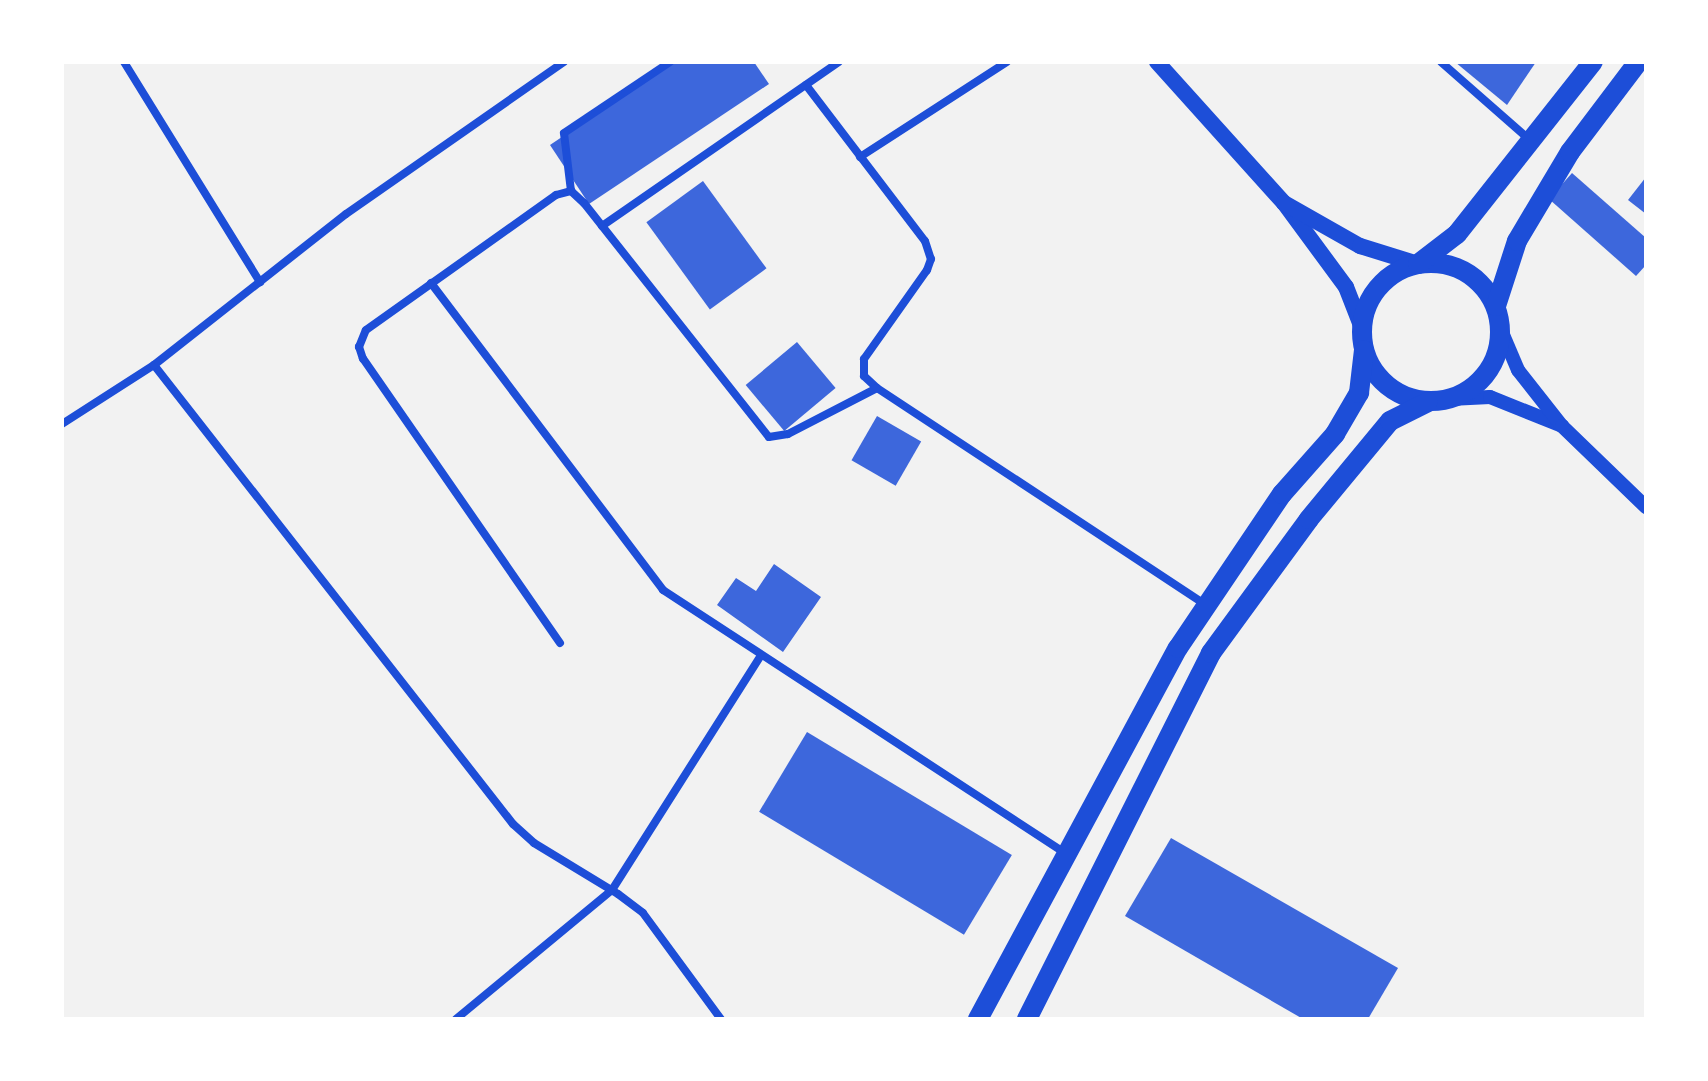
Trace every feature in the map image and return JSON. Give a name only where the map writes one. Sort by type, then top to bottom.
[{"type":"main road","points":[[978,1019],[1178,648],[1282,494],[1335,434],[1359,393],[1364,350],[1362,328],[1346,287],[1284,203],[1157,62]]},
{"type":"main road","points":[[1362,328],[1367,307],[1378,288],[1396,273],[1418,264],[1457,234],[1593,62]]},
{"type":"main road","points":[[1496,306],[1517,241],[1570,152],[1638,62]]},
{"type":"main road","points":[[1027,1019],[1211,653],[1309,519],[1390,421],[1428,402],[1450,399],[1470,390],[1486,375],[1498,354],[1501,330],[1496,306],[1484,286],[1465,271],[1443,263],[1418,264],[1360,246],[1284,203]]},
{"type":"main road","points":[[1364,350],[1373,370],[1388,387],[1407,397],[1428,402]]},
{"type":"street","points":[[124,62],[260,282]]},
{"type":"street","points":[[62,424],[154,365],[356,207],[564,62]]},
{"type":"street","points":[[670,62],[564,133],[571,191],[769,437],[788,434],[877,388]]},
{"type":"street","points":[[602,226],[839,62]]},
{"type":"street","points":[[860,157],[1007,62]]},
{"type":"street","points":[[1441,62],[1532,142]]},
{"type":"street","points":[[806,85],[925,241],[931,259],[927,270],[864,359],[864,376],[877,388],[1207,606]]},
{"type":"street","points":[[560,643],[363,359],[359,347],[366,330],[556,195],[571,191]]},
{"type":"street","points":[[431,283],[656,582],[670,596],[1066,854]]},
{"type":"street","points":[[1501,330],[1518,370],[1562,426],[1646,507]]},
{"type":"street","points":[[154,365],[513,824],[534,843],[612,890],[643,913],[721,1019]]},
{"type":"street","points":[[1450,399],[1490,397],[1562,426]]},
{"type":"street","points":[[456,1019],[612,890],[761,655]]},
{"type":"building","points":[[673,62],[754,62],[769,84],[589,204],[550,145]]},
{"type":"building","points":[[1455,62],[1536,62],[1507,105]]},
{"type":"building","points":[[1572,173],[1646,238],[1646,265],[1636,276],[1549,199]]},
{"type":"building","points":[[1646,177],[1646,214],[1628,200]]},
{"type":"building","points":[[703,181],[766,268],[710,310],[646,222]]},
{"type":"building","points":[[797,342],[836,388],[784,431],[746,385]]},
{"type":"building","points":[[877,416],[921,442],[896,486],[852,460]]},
{"type":"building","points":[[774,564],[821,597],[783,652],[717,605],[736,578],[756,591]]},
{"type":"building","points":[[807,732],[1012,855],[964,935],[759,812]]},
{"type":"building","points":[[1171,838],[1398,968],[1368,1019],[1303,1019],[1125,916]]}]
